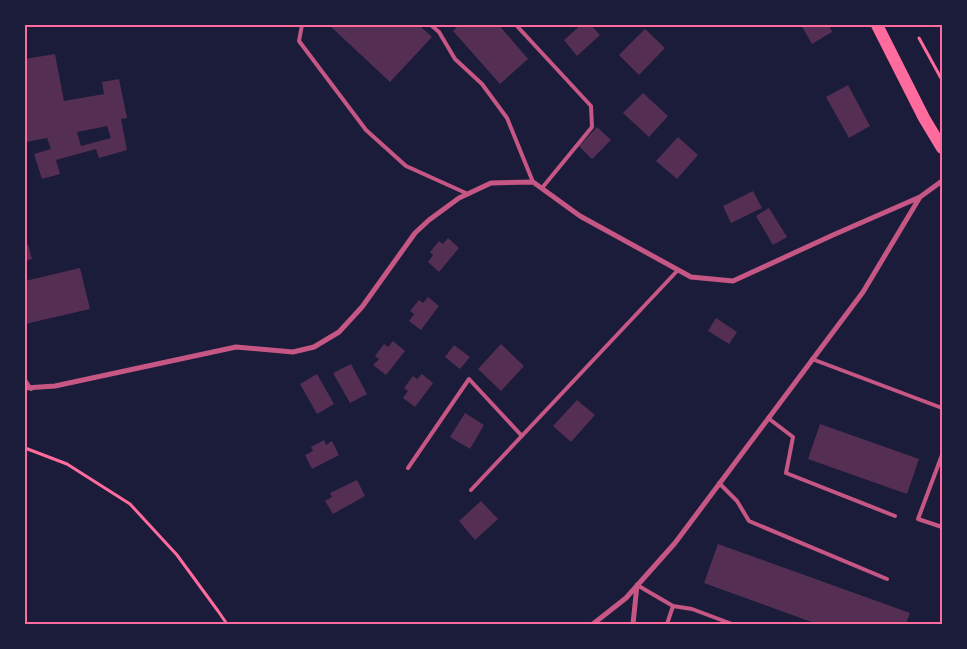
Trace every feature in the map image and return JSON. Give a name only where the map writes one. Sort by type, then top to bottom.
[{"type":"main road","points":[[879,26],[924,118],[942,148]]},
{"type":"street","points":[[28,389],[55,386],[236,347],[294,352],[314,348],[339,332],[362,307],[415,233],[429,220],[459,198],[491,184],[533,182],[580,216],[691,277],[733,281],[920,197],[942,181]]},
{"type":"street","points":[[593,624],[626,598],[675,543],[863,292],[920,197]]},
{"type":"street","points":[[633,624],[637,585]]},
{"type":"lane","points":[[302,25],[299,41],[366,130],[406,166],[468,194]]},
{"type":"lane","points":[[431,25],[439,32],[455,59],[482,84],[507,118],[533,182]]},
{"type":"lane","points":[[516,25],[591,106],[592,127],[542,188]]},
{"type":"lane","points":[[471,490],[678,270]]},
{"type":"lane","points":[[812,359],[942,408]]},
{"type":"lane","points":[[408,468],[469,379],[522,436]]},
{"type":"lane","points":[[25,380],[28,389]]},
{"type":"lane","points":[[768,418],[793,437],[786,473],[895,516]]},
{"type":"lane","points":[[942,455],[918,519],[942,527]]},
{"type":"lane","points":[[719,483],[737,501],[749,521],[887,579]]},
{"type":"lane","points":[[637,585],[672,606],[692,609],[732,624]]},
{"type":"lane","points":[[667,624],[672,606]]},
{"type":"path","points":[[920,38],[942,80]]},
{"type":"path","points":[[25,448],[67,464],[130,504],[176,555],[226,624]]},
{"type":"building","points":[[329,25],[419,25],[432,37],[390,82]]},
{"type":"building","points":[[459,25],[499,25],[528,59],[500,84],[453,31]]},
{"type":"building","points":[[581,25],[591,25],[600,35],[577,56],[564,40]]},
{"type":"building","points":[[801,25],[829,25],[832,32],[812,44]]},
{"type":"building","points":[[645,29],[665,48],[639,75],[619,55]]},
{"type":"building","points":[[55,54],[64,101],[104,94],[102,82],[119,79],[127,118],[121,119],[127,150],[99,158],[96,149],[56,160],[60,174],[42,179],[34,154],[51,149],[47,138],[26,142],[25,59]],"holes":[[[107,126],[111,138],[81,146],[77,132]]]},
{"type":"building","points":[[848,85],[870,126],[849,138],[826,97]]},
{"type":"building","points":[[643,93],[668,116],[649,137],[623,113]]},
{"type":"building","points":[[597,127],[611,140],[592,159],[579,146]]},
{"type":"building","points":[[678,137],[698,155],[677,179],[656,161]]},
{"type":"building","points":[[753,191],[762,208],[731,223],[723,206]]},
{"type":"building","points":[[769,208],[787,237],[773,245],[756,216]]},
{"type":"building","points":[[448,238],[459,248],[439,272],[428,262],[433,255],[430,252],[439,241],[443,244]]},
{"type":"building","points":[[28,244],[32,259],[25,261],[25,245]]},
{"type":"building","points":[[80,268],[90,309],[25,324],[25,281]]},
{"type":"building","points":[[428,297],[439,306],[421,330],[409,321],[414,314],[410,311],[419,300],[423,303]]},
{"type":"building","points":[[716,318],[737,332],[729,344],[708,331]]},
{"type":"building","points":[[393,341],[405,351],[386,375],[373,365],[379,359],[375,356],[384,344],[388,347]]},
{"type":"building","points":[[501,344],[524,366],[501,391],[478,369]]},
{"type":"building","points":[[454,345],[470,357],[460,369],[445,357]]},
{"type":"building","points":[[351,364],[367,394],[350,403],[333,373]]},
{"type":"building","points":[[317,374],[334,404],[317,414],[300,384]]},
{"type":"building","points":[[422,374],[433,383],[415,407],[403,398],[408,391],[404,388],[413,376],[417,379]]},
{"type":"building","points":[[577,400],[595,415],[571,442],[553,426]]},
{"type":"building","points":[[465,413],[484,425],[470,449],[450,437]]},
{"type":"building","points":[[820,424],[919,459],[907,494],[808,459]]},
{"type":"building","points":[[324,440],[326,445],[332,441],[339,455],[312,469],[305,455],[313,451],[311,447]]},
{"type":"building","points":[[357,480],[365,496],[333,514],[325,501],[332,497],[330,493]]},
{"type":"building","points":[[481,501],[498,519],[475,540],[459,521]]},
{"type":"building","points":[[718,544],[910,613],[906,624],[817,624],[704,583]]}]
